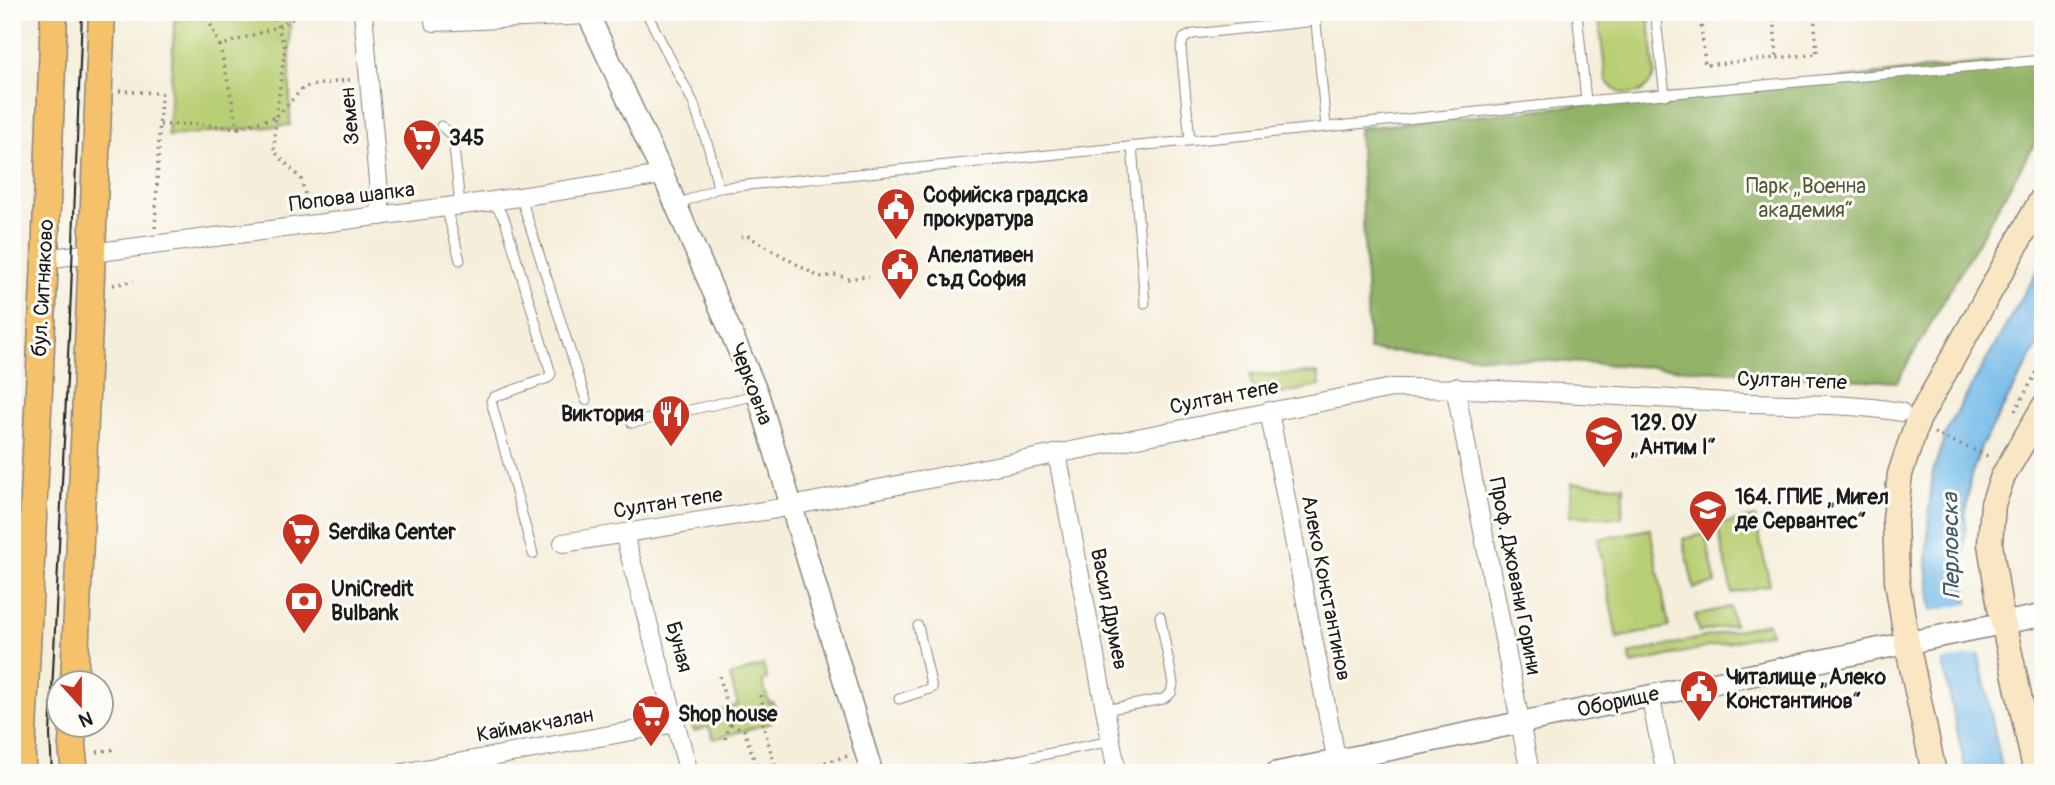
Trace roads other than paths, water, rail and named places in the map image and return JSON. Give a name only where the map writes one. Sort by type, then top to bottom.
[{"type":"main road","name":"бул. Ситняково","points":[[22,773],[54,12]]},
{"type":"main road","points":[[76,670],[102,12]]},
{"type":"main road","points":[[1934,773],[1919,640],[1897,581],[1895,519],[1900,474],[1918,420],[2043,197]]},
{"type":"main road","points":[[2036,773],[1992,626],[1990,544],[1993,504],[2008,465],[2043,408]]},
{"type":"main road","points":[[74,740],[75,773]]},
{"type":"street","name":"Земен","points":[[363,12],[381,216]]},
{"type":"street","points":[[433,22],[587,14]]},
{"type":"street","name":"Черковна","points":[[587,14],[663,175],[758,395],[858,713],[872,773]]},
{"type":"street","name":"Попова шапка","points":[[45,259],[521,198],[663,175]]},
{"type":"street","name":"Султан тепе","points":[[563,543],[791,506],[1392,388],[1455,387],[1745,403],[1873,407],[1900,412]]},
{"type":"street","name":"Проф. Джовани Горини","points":[[1455,387],[1530,773]]},
{"type":"street","name":"Алеко Константинов","points":[[1269,411],[1337,766]]},
{"type":"street","name":"Васил Друмев","points":[[1057,453],[1117,773]]},
{"type":"street","name":"Буная","points":[[624,534],[689,773]]},
{"type":"street","name":"Оборище","points":[[1276,773],[1337,766],[1521,722],[2043,615]]},
{"type":"street","points":[[1650,695],[1665,773]]},
{"type":"street","name":"Каймакчалан","points":[[402,773],[676,723]]},
{"type":"lane","points":[[646,12],[692,103],[710,152],[718,188]]},
{"type":"lane","points":[[1577,12],[1586,101]]},
{"type":"lane","points":[[1655,12],[1665,94]]},
{"type":"lane","points":[[1190,140],[1181,48],[1184,38],[1193,34],[1316,17],[1326,127]]},
{"type":"lane","points":[[676,205],[718,188],[1586,101],[2043,60]]},
{"type":"lane","points":[[441,126],[453,137],[453,207],[460,260]]},
{"type":"lane","points":[[1132,145],[1145,303]]},
{"type":"lane","points":[[521,198],[586,400]]},
{"type":"lane","points":[[494,201],[505,220],[551,374],[548,378],[494,397],[491,401],[533,554]]},
{"type":"lane","points":[[632,423],[758,395]]},
{"type":"lane","points":[[1105,710],[1163,699],[1171,693],[1173,684],[1160,615]]},
{"type":"lane","points":[[899,699],[932,688],[918,626]]},
{"type":"lane","points":[[958,772],[1111,741]]},
{"type":"water","name":"Перловска","points":[[2043,260],[2043,336],[1981,447],[1970,479],[1964,562],[1967,598],[2003,773],[1966,773],[1931,606],[1927,563],[1933,471],[1947,430]]},
{"type":"tram line","points":[[52,773],[50,735],[82,12]]},
{"type":"place","name":"345","points":[[422,172]]},
{"type":"place","name":"Софийска градска прокуратура","points":[[896,241]]},
{"type":"place","name":"Апелативен съд София","points":[[900,301]]},
{"type":"place","name":"Виктория","points":[[671,448]]},
{"type":"place","name":"129. ОУ „Антим I“","points":[[1604,469]]},
{"type":"place","name":"164. ГПИЕ „Мигел де Сервантес“","points":[[1708,543]]},
{"type":"place","name":"Serdika Center","points":[[301,566]]},
{"type":"place","name":"UniCredit Bulbank","points":[[304,635]]},
{"type":"place","name":"Читалище „Алеко Константинов“","points":[[1699,723]]},
{"type":"place","name":"Shop house","points":[[651,748]]},
{"type":"park label","name":"Парк „Военна академия“","points":[[1806,198]]}]
